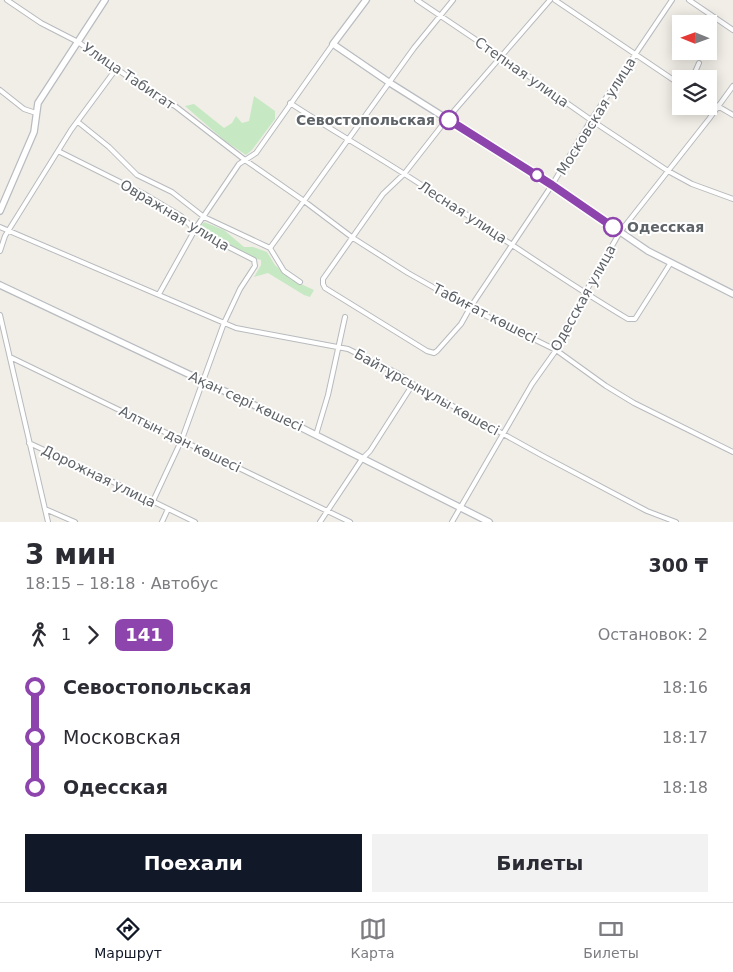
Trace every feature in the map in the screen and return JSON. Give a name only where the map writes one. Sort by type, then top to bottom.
[{"type":"street","name":"Улица Табигат","points":[[7,0],[41,23],[78,42],[160,99],[175,106],[245,160]]},
{"type":"street","points":[[0,211],[34,132],[38,103],[105,0]]},
{"type":"street","points":[[159,294],[195,230],[239,164],[256,154],[290,103],[366,0]]},
{"type":"street","name":"Степная улица","points":[[417,0],[668,171],[692,184],[733,199]]},
{"type":"street","points":[[300,282],[284,271],[270,248],[453,0]]},
{"type":"street","points":[[353,238],[382,194],[404,174],[447,119],[550,0]]},
{"type":"street","points":[[555,0],[672,79]]},
{"type":"street","name":"Московская улица","points":[[353,238],[324,280],[325,288],[426,351],[434,353],[438,351],[453,336],[461,324],[552,185],[591,120],[672,0]]},
{"type":"street","points":[[688,0],[733,30]]},
{"type":"street","points":[[333,44],[390,83],[552,185],[670,264],[733,294]]},
{"type":"street","points":[[696,70],[699,63]]},
{"type":"street","points":[[0,251],[5,236],[58,151],[116,69]]},
{"type":"street","name":"Одесская улица","points":[[452,522],[532,384],[556,350],[584,293],[620,232],[733,86]]},
{"type":"street","points":[[0,90],[24,109],[36,113]]},
{"type":"street","name":"Лесная улица","points":[[290,103],[348,141],[404,174],[584,293],[628,319],[635,319],[670,264]]},
{"type":"street","points":[[718,107],[733,115]]},
{"type":"street","name":"Овражная улица","points":[[78,122],[109,147],[138,175],[172,192],[204,217],[270,248]]},
{"type":"street","name":"Овражная улица","points":[[58,151],[146,195],[180,216],[195,230],[254,260],[255,266],[240,288],[224,323]]},
{"type":"street","name":"Табиғат көшесі","points":[[245,160],[353,238],[408,273],[470,308],[556,350],[627,399],[733,452]]},
{"type":"street","name":"Байтұрсынұлы көшесі","points":[[0,226],[224,323],[256,333],[348,349],[397,373],[412,384],[648,511],[676,522]]},
{"type":"street","name":"Ақан сері көшесі","points":[[0,285],[316,435],[489,522]]},
{"type":"street","points":[[0,315],[48,522]]},
{"type":"street","points":[[316,435],[328,395],[345,317]]},
{"type":"street","points":[[153,501],[182,439],[224,323]]},
{"type":"street","name":"Алтын дән көшесі","points":[[10,357],[350,522]]},
{"type":"street","points":[[320,522],[362,459],[370,451],[412,384]]},
{"type":"street","name":"Дорожная улица","points":[[29,443],[195,522]]},
{"type":"street","points":[[45,509],[76,522]]},
{"type":"street","points":[[162,522],[168,509]]},
{"type":"green space","points":[[254,96],[275,111],[275,119],[252,150],[246,155],[225,141],[185,106],[194,104],[224,128],[232,123],[236,116],[242,123],[249,121]]},
{"type":"green space","points":[[204,222],[224,230],[244,247],[253,247],[267,252],[275,265],[290,279],[314,290],[310,297],[268,273],[254,277],[261,265],[261,260],[252,258],[199,229]]},
{"type":"bus line","name":"141","points":[[449,120],[497,149],[613,227]]},
{"type":"place","name":"Севостопольская","points":[[449,120]]},
{"type":"place","name":"Одесская","points":[[613,227]]}]
